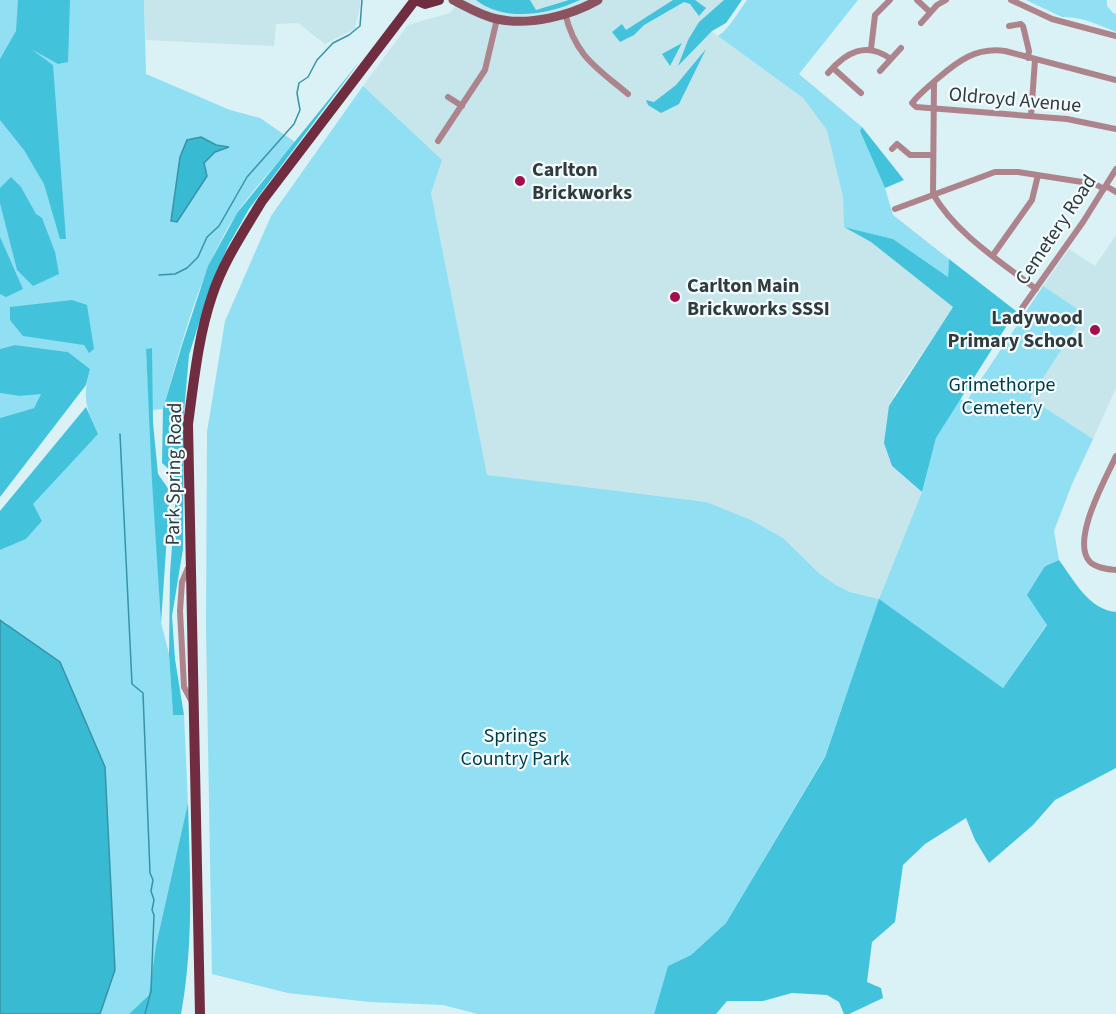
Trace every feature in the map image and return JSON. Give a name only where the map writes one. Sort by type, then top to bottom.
[{"type":"main road","name":"Park Spring Road","points":[[200,1014],[188,424],[197,360],[212,295],[233,250],[262,201],[415,0],[425,4],[440,0]]},
{"type":"street","points":[[453,0],[476,12],[497,19],[518,21],[541,20],[598,0]]},
{"type":"street","points":[[871,49],[875,15],[890,0]]},
{"type":"street","points":[[917,0],[930,12]]},
{"type":"street","points":[[921,22],[937,5],[946,0]]},
{"type":"street","points":[[1011,0],[1052,19],[1116,36]]},
{"type":"street","points":[[565,13],[569,31],[586,59],[628,94]]},
{"type":"street","points":[[438,141],[485,70],[497,19]]},
{"type":"street","points":[[1009,26],[1021,24],[1023,26],[1029,51],[1028,58]]},
{"type":"street","points":[[880,71],[901,48]]},
{"type":"street","points":[[861,93],[831,70],[848,54],[871,49],[891,59]]},
{"type":"street","points":[[1036,289],[972,239],[942,210],[933,194],[934,82],[958,60],[979,52],[998,50],[1116,80]]},
{"type":"street","points":[[1031,116],[1035,60]]},
{"type":"street","name":"Oldroyd Avenue","points":[[934,82],[912,103],[916,107],[1067,119],[1116,129]]},
{"type":"street","points":[[448,97],[462,106]]},
{"type":"street","points":[[892,150],[897,144],[910,155],[932,155]]},
{"type":"street","name":"Cemetery Road","points":[[1022,308],[1116,169]]},
{"type":"street","points":[[895,209],[995,172],[1018,172],[1095,184],[1116,192]]},
{"type":"street","points":[[993,255],[1032,200],[1038,175]]},
{"type":"street","points":[[1116,456],[1089,516],[1083,547],[1092,564],[1116,570],[1116,576]]},
{"type":"shaded area","points":[[18,0],[70,0],[68,62],[58,64],[31,49],[53,65],[66,239],[60,239],[44,184],[24,150],[0,120],[0,59],[16,31]]},
{"type":"shaded area","points":[[144,0],[361,0],[355,29],[325,44],[298,23],[276,24],[274,46],[146,40]]},
{"type":"shaded area","points":[[460,0],[724,0],[699,22],[803,98],[828,130],[843,197],[844,227],[871,242],[953,307],[894,395],[891,466],[922,492],[879,599],[850,592],[836,585],[820,574],[783,538],[706,502],[486,475],[431,193],[441,160],[363,86],[408,25],[450,13]]},
{"type":"shaded area","points":[[476,0],[530,0],[536,10],[569,0],[580,0],[542,12],[514,14],[500,12]]},
{"type":"shaded area","points":[[673,0],[695,0],[706,8],[699,16],[690,4],[684,2],[620,42],[612,32],[622,24],[626,30]]},
{"type":"shaded area","points":[[724,0],[742,0],[726,23],[712,31],[678,66],[688,40],[699,22]]},
{"type":"shaded area","points":[[682,43],[670,66],[662,54]]},
{"type":"shaded area","points":[[706,49],[679,104],[661,113],[648,105],[646,100],[654,102],[676,85]]},
{"type":"shaded area","points":[[360,61],[249,209],[228,246],[208,294],[189,355],[184,412],[183,549],[172,616],[175,659],[184,715],[173,715],[169,654],[170,573],[176,493],[172,472],[162,463],[163,409],[208,266],[237,213]]},
{"type":"shaded area","points":[[862,127],[904,180],[885,188],[860,131]]},
{"type":"shaded area","points":[[201,137],[216,145],[229,147],[215,152],[204,163],[207,176],[177,222],[171,221],[180,157],[187,140]]},
{"type":"shaded area","points":[[11,177],[21,187],[36,214],[42,218],[55,252],[59,274],[33,286],[17,270],[0,203],[0,188]]},
{"type":"shaded area","points":[[844,227],[893,239],[948,277],[949,259],[1016,311],[936,438],[922,492],[892,466],[884,443],[889,406],[953,307],[871,242]]},
{"type":"shaded area","name":"Ladywood Primary School","points":[[1116,235],[1116,388],[1093,439],[1030,398],[1085,315],[1043,286],[1069,249],[1095,266]]},
{"type":"shaded area","points":[[0,237],[23,289],[6,297],[0,294]]},
{"type":"shaded area","points":[[72,300],[87,305],[94,349],[89,353],[84,345],[23,336],[10,320],[10,307]]},
{"type":"shaded area","points":[[15,345],[68,352],[90,369],[86,385],[0,497],[0,418],[34,408],[41,394],[19,396],[0,393],[0,349]]},
{"type":"shaded area","points":[[152,348],[153,423],[158,474],[170,491],[161,623],[146,349]]},
{"type":"shaded area","points":[[86,407],[98,434],[33,504],[42,521],[26,539],[0,550],[0,511]]},
{"type":"shaded area","points":[[1059,560],[1090,600],[1106,610],[1116,612],[1116,768],[1055,800],[1033,825],[989,863],[975,840],[966,818],[925,844],[903,865],[895,922],[872,942],[867,982],[881,988],[883,998],[849,1014],[844,1014],[839,1002],[827,995],[792,993],[763,1001],[727,1001],[716,1014],[654,1014],[668,966],[691,955],[726,923],[825,757],[879,599],[1003,688],[1047,625],[1027,595],[1045,566]]},
{"type":"shaded area","points":[[0,620],[60,662],[105,767],[115,970],[100,1014],[0,1014]]},
{"type":"shaded area","points":[[188,803],[189,935],[181,1014],[129,1014],[149,995],[156,945]]},
{"type":"green space","points":[[0,0],[144,0],[146,74],[230,110],[260,118],[295,142],[237,213],[212,259],[193,308],[163,409],[152,410],[152,348],[146,349],[161,622],[169,654],[173,715],[184,715],[188,803],[156,945],[149,995],[129,1014],[100,1014],[115,970],[7,623],[0,620],[0,550],[26,539],[42,521],[31,502],[98,434],[86,403],[90,369],[68,352],[15,345],[0,349]]},
{"type":"green space","points":[[747,0],[858,0],[799,74],[862,127],[860,131],[885,188],[893,215],[949,259],[948,277],[893,239],[844,227],[843,197],[827,130],[803,98],[718,36],[730,24]]},
{"type":"green space","points":[[1026,0],[1107,0],[1107,6],[1116,14],[1116,32],[1083,19],[1062,17]]},
{"type":"green space","name":"Springs Country Park","points":[[363,86],[442,160],[431,193],[487,475],[706,502],[751,520],[783,538],[820,574],[850,592],[879,599],[922,492],[936,438],[960,399],[966,402],[1043,286],[1085,314],[1030,398],[1093,439],[1054,531],[1059,560],[1044,566],[1047,624],[1003,688],[879,600],[825,756],[726,923],[691,955],[668,966],[654,1014],[478,1014],[443,1005],[370,1002],[288,993],[212,974],[206,629],[207,432],[225,321],[271,216]]},
{"type":"green space","points":[[0,393],[19,396],[42,393],[34,408],[0,418]]},
{"type":"waterway","points":[[159,275],[175,274],[187,268],[198,257],[207,237],[219,226],[247,177],[294,124],[300,110],[297,93],[299,83],[308,77],[317,60],[333,43],[360,26],[362,0]]},
{"type":"waterway","points":[[120,434],[132,684],[143,693],[150,873],[153,880],[151,891],[154,900],[151,991],[145,1014]]},
{"type":"place","name":"Carlton Brickworks","points":[[520,181]]},
{"type":"place","name":"Carlton Main Brickworks SSSI","points":[[675,297]]},
{"type":"place","name":"Ladywood Primary School","points":[[1095,330]]},
{"type":"park label","name":"Grimethorpe Cemetery","points":[[1002,396]]}]
